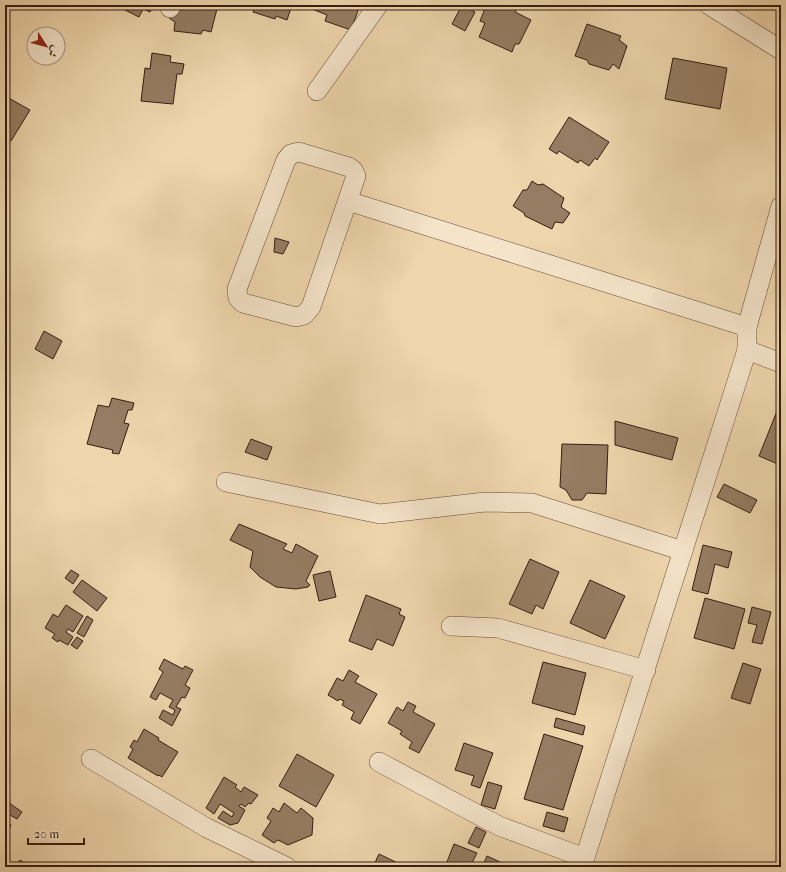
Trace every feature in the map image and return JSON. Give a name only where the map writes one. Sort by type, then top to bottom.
[{"type":"street","points":[[317,91],[378,5]]},
{"type":"street","points":[[709,5],[781,50]]},
{"type":"street","points":[[299,152],[349,166],[356,176],[348,201],[311,307],[304,315],[296,317],[243,303],[238,298],[237,289],[286,160],[291,154],[299,152]]},
{"type":"street","points":[[348,201],[747,327]]},
{"type":"street","points":[[379,762],[498,826],[584,863],[747,350],[747,327],[781,206]]},
{"type":"street","points":[[747,350],[781,363]]},
{"type":"street","points":[[226,482],[380,514],[485,502],[532,503],[683,550]]},
{"type":"street","points":[[451,626],[498,628],[646,670]]},
{"type":"street","points":[[91,759],[207,828],[288,867]]},
{"type":"building","points":[[123,5],[154,5],[150,12],[143,9],[139,17],[121,8]]},
{"type":"building","points":[[172,5],[218,5],[211,32],[203,30],[201,34],[174,31],[175,22],[169,18]]},
{"type":"building","points":[[256,5],[292,5],[287,20],[276,16],[275,19],[253,12]]},
{"type":"building","points":[[313,5],[360,5],[351,30],[325,21],[327,15],[312,9]]},
{"type":"building","points":[[462,5],[475,12],[465,31],[452,24]]},
{"type":"building","points":[[519,5],[515,12],[531,20],[519,44],[515,44],[512,52],[479,37],[485,23],[480,21],[486,6]]},
{"type":"building","points":[[587,24],[621,36],[619,40],[627,46],[619,69],[613,64],[609,70],[589,64],[587,60],[575,56]]},
{"type":"building","points":[[152,53],[171,56],[170,62],[184,64],[182,74],[177,74],[173,104],[141,101],[145,68],[150,69]]},
{"type":"building","points":[[673,58],[727,68],[720,109],[665,99]]},
{"type":"building","points":[[5,96],[30,110],[11,141],[5,138]]},
{"type":"building","points":[[569,117],[609,142],[597,160],[595,158],[589,166],[580,160],[578,163],[559,151],[557,154],[549,149]]},
{"type":"building","points":[[532,181],[538,185],[543,184],[564,198],[561,207],[570,213],[563,223],[555,222],[552,229],[525,216],[524,213],[513,206],[523,190],[527,190]]},
{"type":"building","points":[[275,238],[289,242],[283,254],[274,252]]},
{"type":"building","points":[[44,331],[62,341],[53,359],[35,349]]},
{"type":"building","points":[[112,398],[134,403],[132,410],[128,410],[124,423],[129,424],[119,454],[112,453],[113,450],[87,444],[98,405],[109,407]]},
{"type":"building","points":[[779,406],[781,407],[780,465],[759,456]]},
{"type":"building","points":[[615,421],[678,438],[672,460],[615,445]]},
{"type":"building","points":[[251,439],[272,447],[267,460],[245,452]]},
{"type":"building","points":[[562,444],[608,445],[606,494],[587,493],[582,500],[572,500],[566,490],[560,487]]},
{"type":"building","points":[[724,484],[757,500],[750,513],[717,497]]},
{"type":"building","points":[[239,524],[287,544],[283,549],[292,553],[296,544],[318,556],[306,581],[310,585],[308,587],[296,589],[276,587],[260,577],[250,567],[253,551],[230,540]]},
{"type":"building","points":[[703,545],[732,552],[728,568],[715,564],[708,594],[692,590]]},
{"type":"building","points":[[530,559],[559,572],[543,609],[536,605],[532,614],[509,604]]},
{"type":"building","points":[[71,570],[79,575],[73,584],[65,578]]},
{"type":"building","points":[[330,571],[336,597],[319,601],[313,575]]},
{"type":"building","points":[[82,580],[107,598],[97,611],[73,592]]},
{"type":"building","points":[[590,580],[625,596],[605,639],[570,623]]},
{"type":"building","points":[[366,595],[401,609],[399,614],[405,617],[393,646],[377,639],[372,650],[349,641]]},
{"type":"building","points":[[705,598],[745,609],[734,649],[694,638]]},
{"type":"building","points":[[66,605],[83,616],[73,632],[68,629],[66,632],[73,637],[68,645],[59,640],[58,642],[52,638],[55,634],[45,628],[53,614],[58,617]]},
{"type":"building","points":[[752,607],[771,612],[762,644],[752,642],[757,625],[748,623]]},
{"type":"building","points":[[87,616],[93,620],[84,637],[77,633]]},
{"type":"building","points":[[77,637],[83,641],[77,649],[71,645]]},
{"type":"building","points":[[164,659],[183,669],[185,666],[193,670],[185,685],[190,688],[185,698],[182,697],[176,707],[181,709],[172,726],[159,718],[163,710],[173,715],[175,710],[169,707],[173,700],[160,693],[156,700],[150,697],[163,672],[159,669]]},
{"type":"building","points":[[543,662],[586,673],[575,715],[532,703]]},
{"type":"building","points":[[743,663],[761,669],[750,704],[731,698]]},
{"type":"building","points":[[349,670],[359,676],[355,682],[377,694],[360,724],[351,719],[354,712],[342,705],[344,701],[339,699],[338,701],[328,695],[337,678],[343,681]]},
{"type":"building","points":[[408,702],[416,706],[413,712],[435,724],[419,753],[409,748],[412,742],[400,734],[402,731],[388,723],[397,707],[403,711]]},
{"type":"building","points":[[556,718],[585,726],[583,735],[554,727]]},
{"type":"building","points":[[144,729],[159,738],[158,740],[178,752],[162,777],[128,758],[133,749],[130,747],[134,740],[137,742]]},
{"type":"building","points":[[544,734],[583,746],[563,810],[524,799]]},
{"type":"building","points":[[464,743],[493,753],[480,788],[471,785],[474,776],[455,770]]},
{"type":"building","points":[[297,754],[334,775],[316,807],[279,786]]},
{"type":"building","points":[[224,777],[237,785],[235,787],[241,792],[244,787],[258,795],[251,804],[249,803],[245,807],[241,804],[239,806],[245,810],[238,823],[230,825],[218,818],[223,811],[232,817],[234,813],[220,804],[214,814],[206,808]]},
{"type":"building","points":[[488,782],[502,786],[495,809],[481,805]]},
{"type":"building","points":[[5,800],[22,812],[17,819],[10,815],[5,816]]},
{"type":"building","points":[[284,803],[297,813],[301,808],[313,818],[312,835],[288,845],[278,840],[274,843],[262,835],[271,821],[267,818],[273,808],[279,812]]},
{"type":"building","points":[[547,812],[568,818],[564,832],[543,826]]},
{"type":"building","points":[[5,821],[11,825],[5,834]]},
{"type":"building","points":[[476,827],[486,832],[479,848],[468,843]]},
{"type":"building","points":[[454,844],[477,853],[470,867],[445,867]]},
{"type":"building","points":[[379,854],[406,867],[373,867]]},
{"type":"building","points":[[487,856],[500,862],[497,867],[482,867]]},
{"type":"building","points":[[20,860],[31,867],[15,867]]}]
